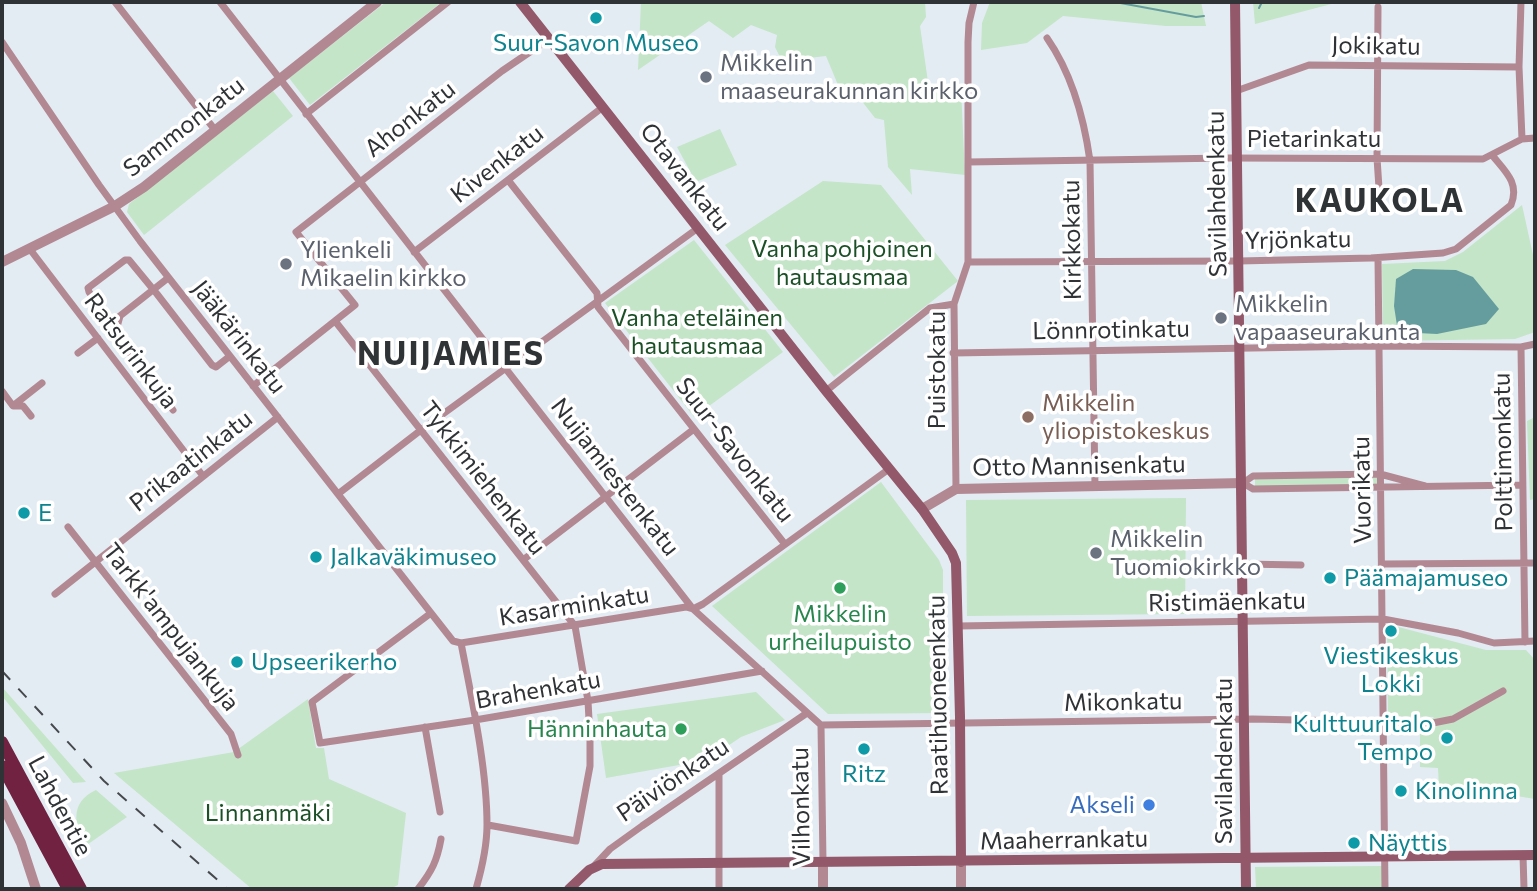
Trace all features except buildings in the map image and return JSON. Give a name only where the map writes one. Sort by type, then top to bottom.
[{"type":"highway","name":"Lahdentie","points":[[2,742],[81,889]]},
{"type":"highway","name":"Lahdentie","points":[[2,765],[68,889]]},
{"type":"main road","name":"Otavankatu","points":[[520,2],[603,107],[694,231],[825,391],[885,472],[922,509]]},
{"type":"main road","name":"Savilahdenkatu","points":[[1235,2],[1246,889]]},
{"type":"main road","name":"Raatihuoneenkatu","points":[[922,509],[956,563],[961,862]]},
{"type":"main road","name":"Maaherrankatu","points":[[593,867],[602,864],[1535,855]]},
{"type":"main road","name":"Päiviönkatu","points":[[569,889],[593,867]]},
{"type":"street","points":[[115,2],[215,130]]},
{"type":"street","name":"Sammonkatu","points":[[2,261],[115,206],[144,187],[377,2]]},
{"type":"street","points":[[306,114],[448,2]]},
{"type":"street","name":"Puistokatu","points":[[956,489],[954,304],[968,262],[969,23],[974,2]]},
{"type":"street","name":"Nuijamiestenkatu","points":[[222,3],[279,80],[693,609],[821,725]]},
{"type":"street","points":[[1521,4],[1519,67],[1522,139]]},
{"type":"street","points":[[1378,7],[1377,158],[1380,203]]},
{"type":"street","name":"Ahonkatu","points":[[335,321],[355,305],[296,232],[502,71],[549,38]]},
{"type":"street","name":"Kirkkokatu","points":[[1046,38],[1068,73],[1090,161],[1095,487]]},
{"type":"street","name":"Jääkärinkatu","points":[[2,42],[168,278],[278,417],[341,491],[431,613],[453,640],[461,643]]},
{"type":"street","name":"Jokikatu","points":[[1236,92],[1309,65],[1519,67]]},
{"type":"street","name":"Kivenkatu","points":[[414,252],[603,107]]},
{"type":"street","points":[[1492,155],[1522,139],[1534,140]]},
{"type":"street","name":"Pietarinkatu","points":[[968,163],[1237,158],[1483,159],[1492,155]]},
{"type":"street","name":"Yrjönkatu","points":[[968,262],[1239,261],[1378,258],[1450,252],[1511,205],[1515,195],[1514,183],[1492,155]]},
{"type":"street","name":"Suur-Savonkatu","points":[[508,180],[597,293],[598,307],[785,543]]},
{"type":"street","points":[[341,491],[694,231]]},
{"type":"street","name":"Ratsurinkuja","points":[[29,248],[203,476]]},
{"type":"street","name":"Vuorikatu","points":[[1378,258],[1385,889]]},
{"type":"street","points":[[168,278],[153,290],[111,323],[88,288],[125,260],[129,260],[153,290],[208,362],[216,367],[230,356]]},
{"type":"street","points":[[825,391],[930,309],[954,304]]},
{"type":"street","points":[[120,316],[115,334],[173,410]]},
{"type":"street","points":[[253,386],[335,321]]},
{"type":"street","name":"Tykkimiehenkatu","points":[[335,321],[575,626]]},
{"type":"street","points":[[78,353],[98,338]]},
{"type":"street","name":"Lönnrotinkatu","points":[[953,353],[1535,344]]},
{"type":"street","name":"Polttimonkatu","points":[[1521,346],[1525,642]]},
{"type":"street","points":[[13,406],[42,383]]},
{"type":"street","points":[[2,391],[13,406]]},
{"type":"street","points":[[13,406],[23,405],[29,413]]},
{"type":"street","name":"Prikaatinkatu","points":[[55,594],[278,417]]},
{"type":"street","points":[[523,560],[694,429]]},
{"type":"street","points":[[693,609],[704,604],[885,472]]},
{"type":"street","points":[[1425,486],[1380,474],[1253,476],[1242,484],[1253,489],[1522,485]]},
{"type":"street","name":"Otto Mannisenkatu","points":[[922,509],[956,489],[1242,484]]},
{"type":"street","name":"Tarkk'ampujankuja","points":[[68,527],[230,734],[237,755]]},
{"type":"street","points":[[1382,564],[1535,563]]},
{"type":"street","points":[[1242,565],[1301,565]]},
{"type":"street","name":"Kasarminkatu","points":[[461,643],[686,607],[693,609]]},
{"type":"street","name":"Brahenkatu","points":[[431,613],[312,702],[320,743],[475,720],[762,671]]},
{"type":"street","name":"Ristimäenkatu","points":[[958,626],[1383,619],[1458,633],[1494,643],[1535,641]]},
{"type":"street","points":[[488,825],[576,842],[590,766],[587,701],[575,626]]},
{"type":"street","points":[[461,643],[475,720],[488,825],[486,851],[477,889]]},
{"type":"street","name":"Mikonkatu","points":[[821,725],[1244,719],[1433,723],[1453,719],[1503,691]]},
{"type":"street","name":"Päiviönkatu","points":[[593,867],[610,849],[642,825],[807,713]]},
{"type":"street","name":"Vilhonkatu","points":[[821,725],[823,889]]},
{"type":"street","points":[[425,727],[440,812]]},
{"type":"street","points":[[719,774],[719,889]]},
{"type":"street","points":[[2,803],[21,843],[36,889]]},
{"type":"street","points":[[418,889],[435,864],[441,839]]},
{"type":"street","points":[[1523,855],[1524,889]]},
{"type":"street","name":"Raatihuoneenkatu","points":[[961,862],[961,889]]},
{"type":"green space","points":[[386,2],[442,2],[310,105],[289,78]]},
{"type":"green space","points":[[641,2],[925,2],[926,17],[920,26],[929,89],[961,89],[965,175],[910,169],[912,195],[888,167],[884,120],[875,118],[861,100],[843,97],[826,56],[782,61],[775,47],[777,35],[751,25],[733,38],[709,21],[638,70]]},
{"type":"green space","points":[[990,2],[1201,2],[1206,26],[1166,26],[1063,16],[1027,43],[981,50],[982,23]]},
{"type":"green space","points":[[1253,2],[1339,2],[1255,24]]},
{"type":"green space","points":[[273,91],[293,116],[144,235],[127,212],[129,204]]},
{"type":"green space","points":[[720,129],[737,165],[696,182],[677,147]]},
{"type":"green space","name":"Vanha pohjoinen hautausmaa","points":[[823,181],[881,185],[958,281],[834,377],[725,245]]},
{"type":"green space","points":[[1522,205],[1535,264],[1535,332],[1515,339],[1383,341],[1382,264],[1445,261],[1463,252]]},
{"type":"green space","name":"Vanha eteläinen hautausmaa","points":[[694,240],[783,352],[694,417],[605,303]]},
{"type":"green space","points":[[1535,417],[1535,499],[1530,500],[1527,421]]},
{"type":"green space","points":[[1380,476],[1380,485],[1255,487],[1255,478]]},
{"type":"green space","name":"Mikkelin urheilupuisto","points":[[881,482],[939,560],[943,570],[943,713],[828,714],[712,606]]},
{"type":"green space","points":[[1186,498],[1185,614],[967,616],[966,500]]},
{"type":"green space","points":[[1387,624],[1486,650],[1526,650],[1535,660],[1535,799],[1439,787],[1438,768],[1420,767],[1420,729],[1434,717],[1388,716]]},
{"type":"green space","points":[[2,687],[86,782],[73,783],[2,696]]},
{"type":"green space","name":"Hänninhauta","points":[[756,692],[785,720],[741,737],[707,760],[606,778],[597,714]]},
{"type":"green space","name":"Linnanmäki","points":[[308,699],[316,748],[324,748],[329,779],[406,813],[398,885],[390,889],[252,889],[114,773],[234,752]]},
{"type":"green space","points":[[96,790],[127,817],[81,849],[76,815],[81,801]]},
{"type":"green space","points":[[1382,866],[1382,889],[1256,889],[1255,867]]},
{"type":"water","points":[[1413,269],[1456,270],[1473,277],[1499,309],[1486,324],[1437,334],[1398,332],[1394,306],[1396,279]]},
{"type":"waterway","points":[[1115,2],[1196,17],[1204,16]]},
{"type":"waterway","points":[[1259,8],[1262,2]]},
{"type":"railway","points":[[2,671],[104,781],[228,889]]},
{"type":"place","name":"Suur-Savon Museo","points":[[596,18]]},
{"type":"place","name":"Mikkelin maaseurakunnan kirkko","points":[[706,77]]},
{"type":"place","name":"Ylienkeli Mikaelin kirkko","points":[[286,264]]},
{"type":"place","name":"Mikkelin vapaaseurakunta","points":[[1221,318]]},
{"type":"place","name":"Mikkelin yliopistokeskus","points":[[1028,417]]},
{"type":"place","name":"E","points":[[24,513]]},
{"type":"place","name":"Mikkelin Tuomiokirkko","points":[[1096,553]]},
{"type":"place","name":"Jalkaväkimuseo","points":[[316,557]]},
{"type":"place","name":"Päämajamuseo","points":[[1330,578]]},
{"type":"place","name":"Mikkelin urheilupuisto","points":[[840,588]]},
{"type":"place","name":"Viestikeskus Lokki","points":[[1391,631]]},
{"type":"place","name":"Upseerikerho","points":[[237,662]]},
{"type":"place","name":"Hänninhauta","points":[[681,729]]},
{"type":"place","name":"Kulttuuritalo Tempo","points":[[1447,738]]},
{"type":"place","name":"Ritz","points":[[864,749]]},
{"type":"place","name":"Kinolinna","points":[[1401,791]]},
{"type":"place","name":"Akseli","points":[[1149,805]]},
{"type":"place","name":"Näyttis","points":[[1354,843]]},
{"type":"district","name":"KAUKOLA","points":[[1380,201]]},
{"type":"district","name":"NUIJAMIES","points":[[451,354]]}]
